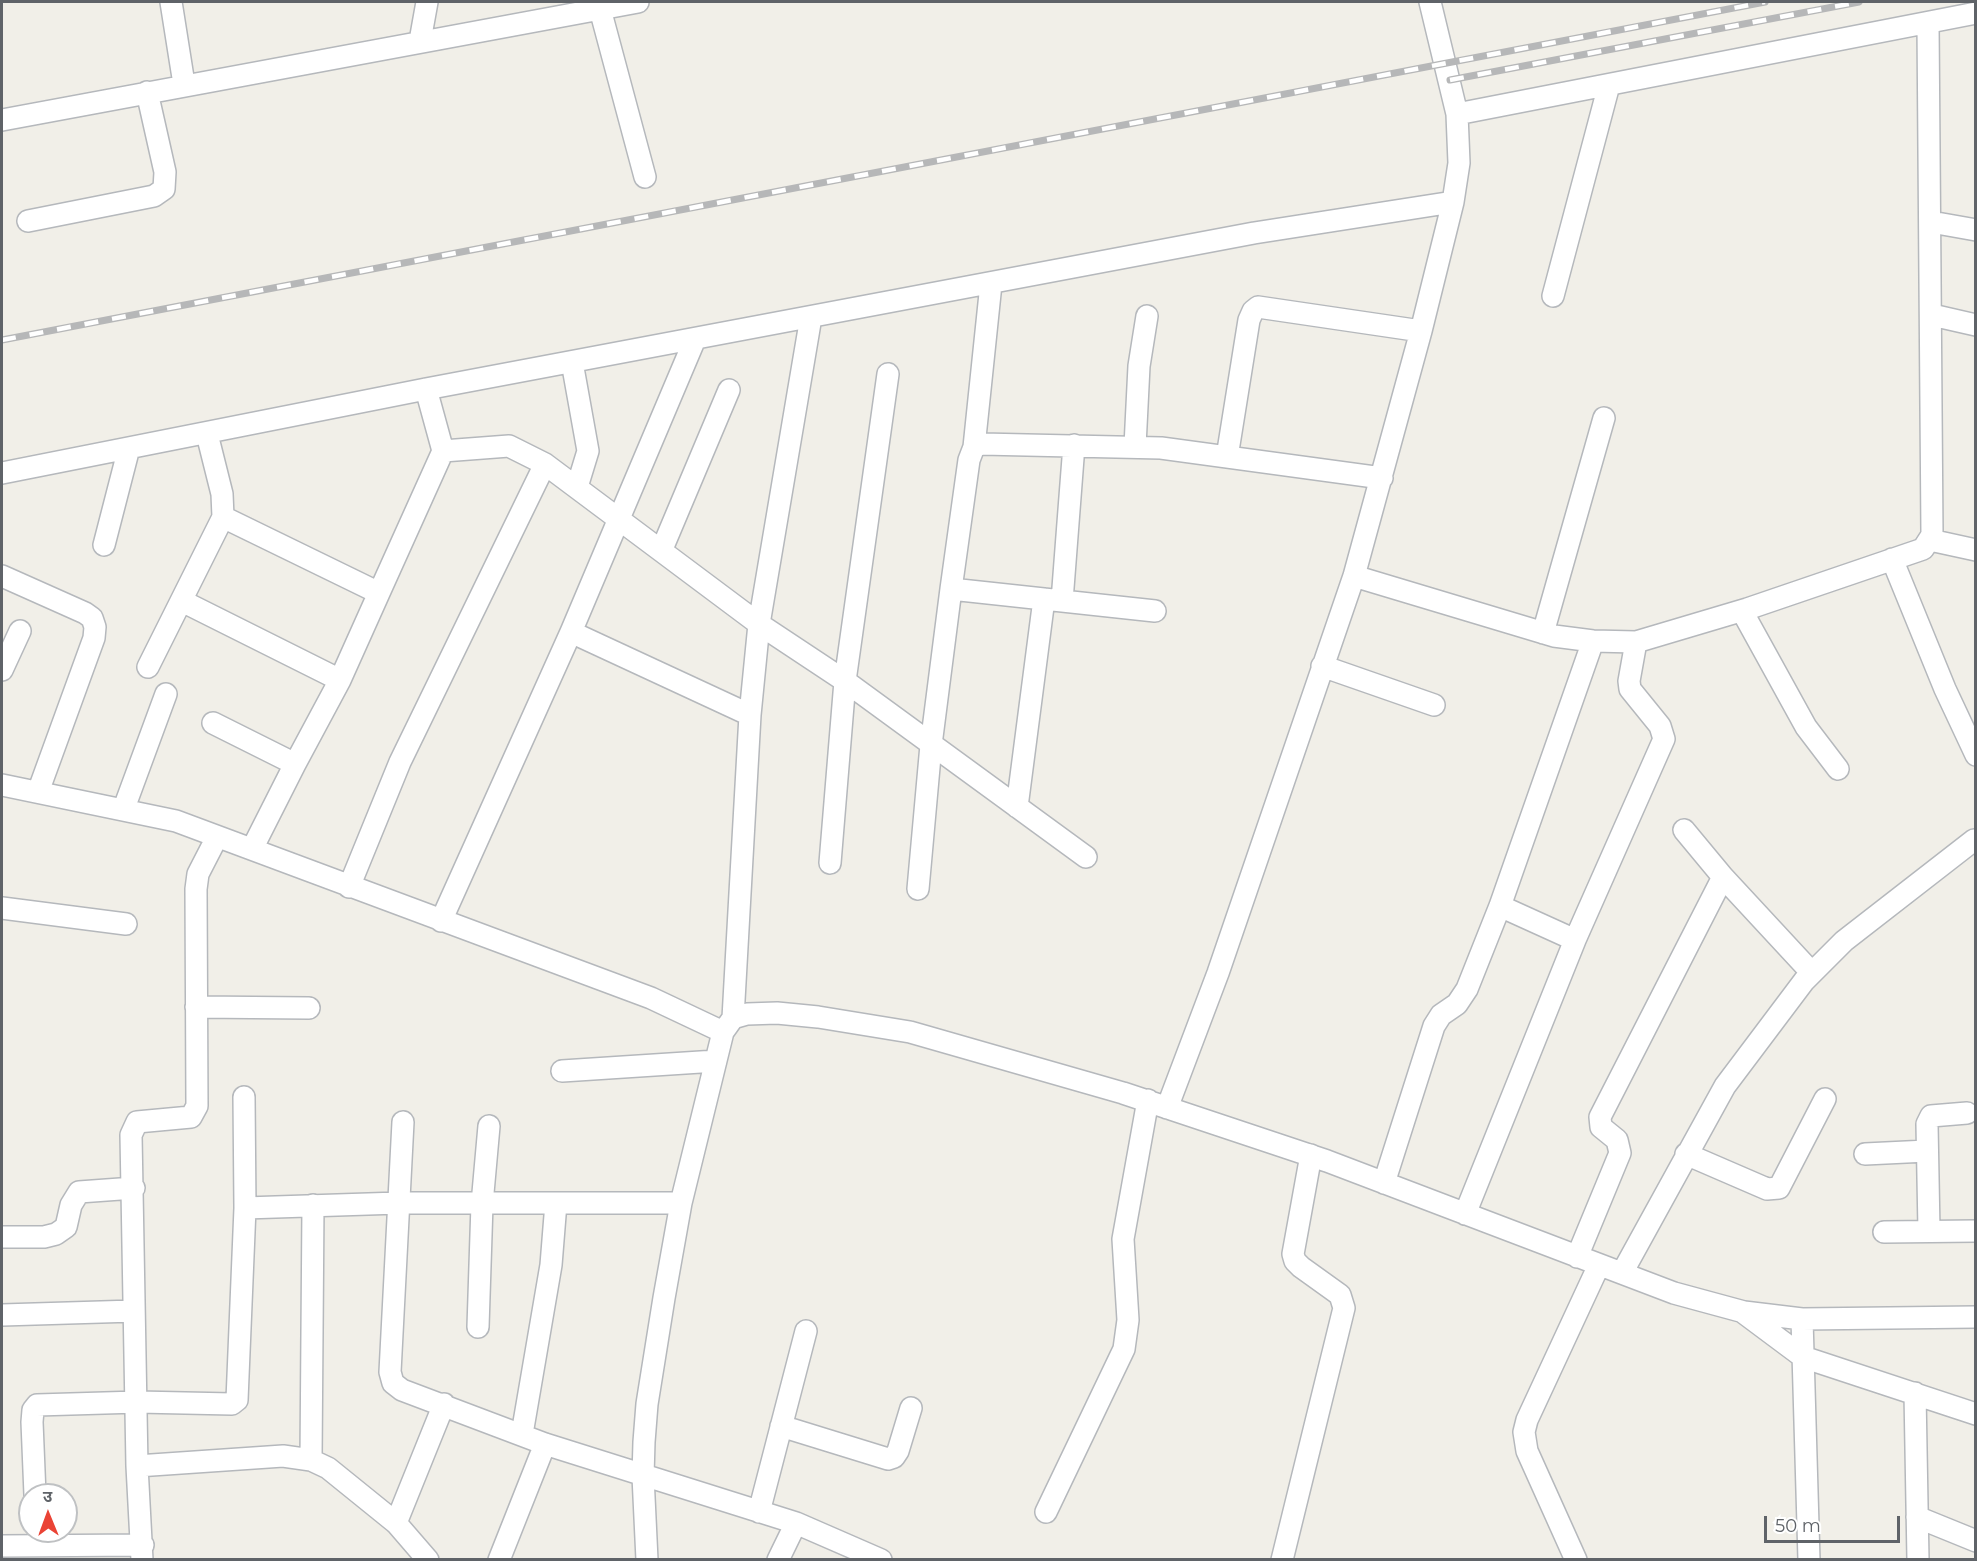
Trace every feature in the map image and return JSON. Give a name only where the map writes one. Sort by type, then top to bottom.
[{"type":"street","points":[[171,2],[184,84]]},
{"type":"street","points":[[420,41],[427,2]]},
{"type":"street","points":[[2,120],[420,41],[564,8],[600,9],[638,2]]},
{"type":"street","points":[[1046,1512],[1124,1349],[1128,1320],[1123,1239],[1157,1104],[1218,973],[1354,576],[1421,331],[1453,201],[1459,163],[1457,114],[1430,2]]},
{"type":"street","points":[[600,9],[645,177]]},
{"type":"street","points":[[1457,114],[1976,14]]},
{"type":"street","points":[[1354,576],[1543,633],[1593,641],[1636,642],[1742,611],[1923,549],[1930,540],[1932,315],[1928,23]]},
{"type":"street","points":[[1553,296],[1609,86]]},
{"type":"street","points":[[28,221],[154,196],[164,189],[165,172],[147,92]]},
{"type":"street","points":[[2,473],[426,389],[1254,233],[1453,201]]},
{"type":"street","points":[[1931,222],[1976,230]]},
{"type":"street","points":[[918,889],[931,745],[969,460],[974,447],[991,284]]},
{"type":"street","points":[[1227,457],[1249,320],[1252,311],[1258,307],[1421,331]]},
{"type":"street","points":[[1932,315],[1976,325]]},
{"type":"street","points":[[1135,446],[1139,366],[1147,316]]},
{"type":"street","points":[[647,1560],[643,1476],[647,1404],[681,1203],[716,1061],[728,1025],[750,715],[759,624],[812,317]]},
{"type":"street","points":[[441,921],[572,632],[695,339]]},
{"type":"street","points":[[572,362],[588,451],[577,487]]},
{"type":"street","points":[[830,863],[845,681],[888,374]]},
{"type":"street","points":[[252,849],[340,680],[443,451],[426,389]]},
{"type":"street","points":[[662,549],[729,390]]},
{"type":"street","points":[[1543,633],[1604,418]]},
{"type":"street","points":[[148,667],[224,517],[222,494],[207,434]]},
{"type":"street","points":[[974,447],[982,444],[1135,446],[1382,478]]},
{"type":"street","points":[[1017,807],[1053,600],[1074,445]]},
{"type":"street","points":[[443,451],[509,446],[545,464],[662,549],[759,624],[845,681],[1086,857]]},
{"type":"street","points":[[104,545],[129,448]]},
{"type":"street","points":[[349,887],[400,762],[545,464]]},
{"type":"street","points":[[224,517],[380,592]]},
{"type":"street","points":[[1930,540],[1976,550]]},
{"type":"street","points":[[1892,559],[1945,689],[1976,755]]},
{"type":"street","points":[[2,576],[85,612],[92,618],[95,627],[94,638],[38,792]]},
{"type":"street","points":[[951,589],[1155,610]]},
{"type":"street","points":[[182,601],[340,680]]},
{"type":"street","points":[[1742,611],[1806,727],[1838,770]]},
{"type":"street","points":[[2,669],[20,631]]},
{"type":"street","points":[[572,632],[750,715]]},
{"type":"street","points":[[1384,1183],[1434,1026],[1441,1015],[1457,1004],[1467,988],[1500,906],[1593,641]]},
{"type":"street","points":[[1465,1214],[1575,940],[1664,739],[1660,726],[1630,689],[1629,681],[1636,642]]},
{"type":"street","points":[[1323,666],[1434,705]]},
{"type":"street","points":[[124,808],[166,694]]},
{"type":"street","points":[[213,723],[295,764]]},
{"type":"street","points":[[2,785],[124,808],[176,821],[349,887],[728,1025],[747,1014],[788,1014],[910,1032],[1157,1104],[1311,1155],[1674,1293],[1744,1312],[1802,1319],[1976,1317]]},
{"type":"street","points":[[1684,830],[1723,877],[1812,973]]},
{"type":"street","points":[[2,1546],[36,1545],[143,1552],[137,1466],[133,1128],[145,1120],[186,1118],[195,1113],[196,889],[198,874],[217,837]]},
{"type":"street","points":[[1622,1273],[1725,1086],[1812,973],[1844,941],[1975,842]]},
{"type":"street","points":[[1577,1257],[1620,1153],[1617,1140],[1601,1127],[1600,1117],[1723,877]]},
{"type":"street","points":[[1500,906],[1575,940]]},
{"type":"street","points":[[2,908],[126,924]]},
{"type":"street","points":[[196,1007],[309,1008]]},
{"type":"street","points":[[562,1071],[716,1061]]},
{"type":"street","points":[[34,1483],[32,1422],[33,1410],[37,1405],[138,1402],[232,1404],[237,1400],[245,1208],[244,1097]]},
{"type":"street","points":[[1686,1154],[1767,1189],[1779,1188],[1825,1099]]},
{"type":"street","points":[[1929,1231],[1927,1124],[1931,1116],[1967,1113]]},
{"type":"street","points":[[403,1122],[390,1372],[393,1383],[402,1390],[545,1444],[796,1523],[881,1560]]},
{"type":"street","points":[[478,1327],[482,1204],[489,1126]]},
{"type":"street","points":[[1866,1154],[1927,1151]]},
{"type":"street","points":[[1282,1560],[1344,1308],[1340,1295],[1301,1267],[1295,1261],[1293,1254],[1311,1155]]},
{"type":"street","points":[[2,1237],[44,1237],[56,1234],[66,1227],[74,1198],[80,1192],[134,1188]]},
{"type":"street","points":[[245,1208],[399,1203],[681,1203]]},
{"type":"street","points":[[522,1434],[551,1265],[556,1203]]},
{"type":"street","points":[[311,1460],[313,1205]]},
{"type":"street","points":[[1884,1232],[1976,1231]]},
{"type":"street","points":[[1576,1560],[1527,1451],[1524,1432],[1527,1419],[1599,1265]]},
{"type":"street","points":[[2,1315],[134,1311]]},
{"type":"street","points":[[1744,1312],[1803,1357],[1976,1414]]},
{"type":"street","points":[[1802,1319],[1809,1560]]},
{"type":"street","points":[[759,1512],[806,1331]]},
{"type":"street","points":[[1915,1393],[1918,1560]]},
{"type":"street","points":[[396,1523],[444,1404]]},
{"type":"street","points":[[781,1426],[888,1459],[894,1457],[898,1451],[911,1408]]},
{"type":"street","points":[[499,1560],[545,1444]]},
{"type":"street","points":[[137,1466],[283,1456],[311,1460],[328,1468],[396,1523],[428,1560]]},
{"type":"street","points":[[1917,1517],[1976,1541]]},
{"type":"street","points":[[778,1560],[796,1523]]},
{"type":"railway","points":[[2,340],[1765,2]]},
{"type":"railway","points":[[1450,80],[1859,2]]}]
